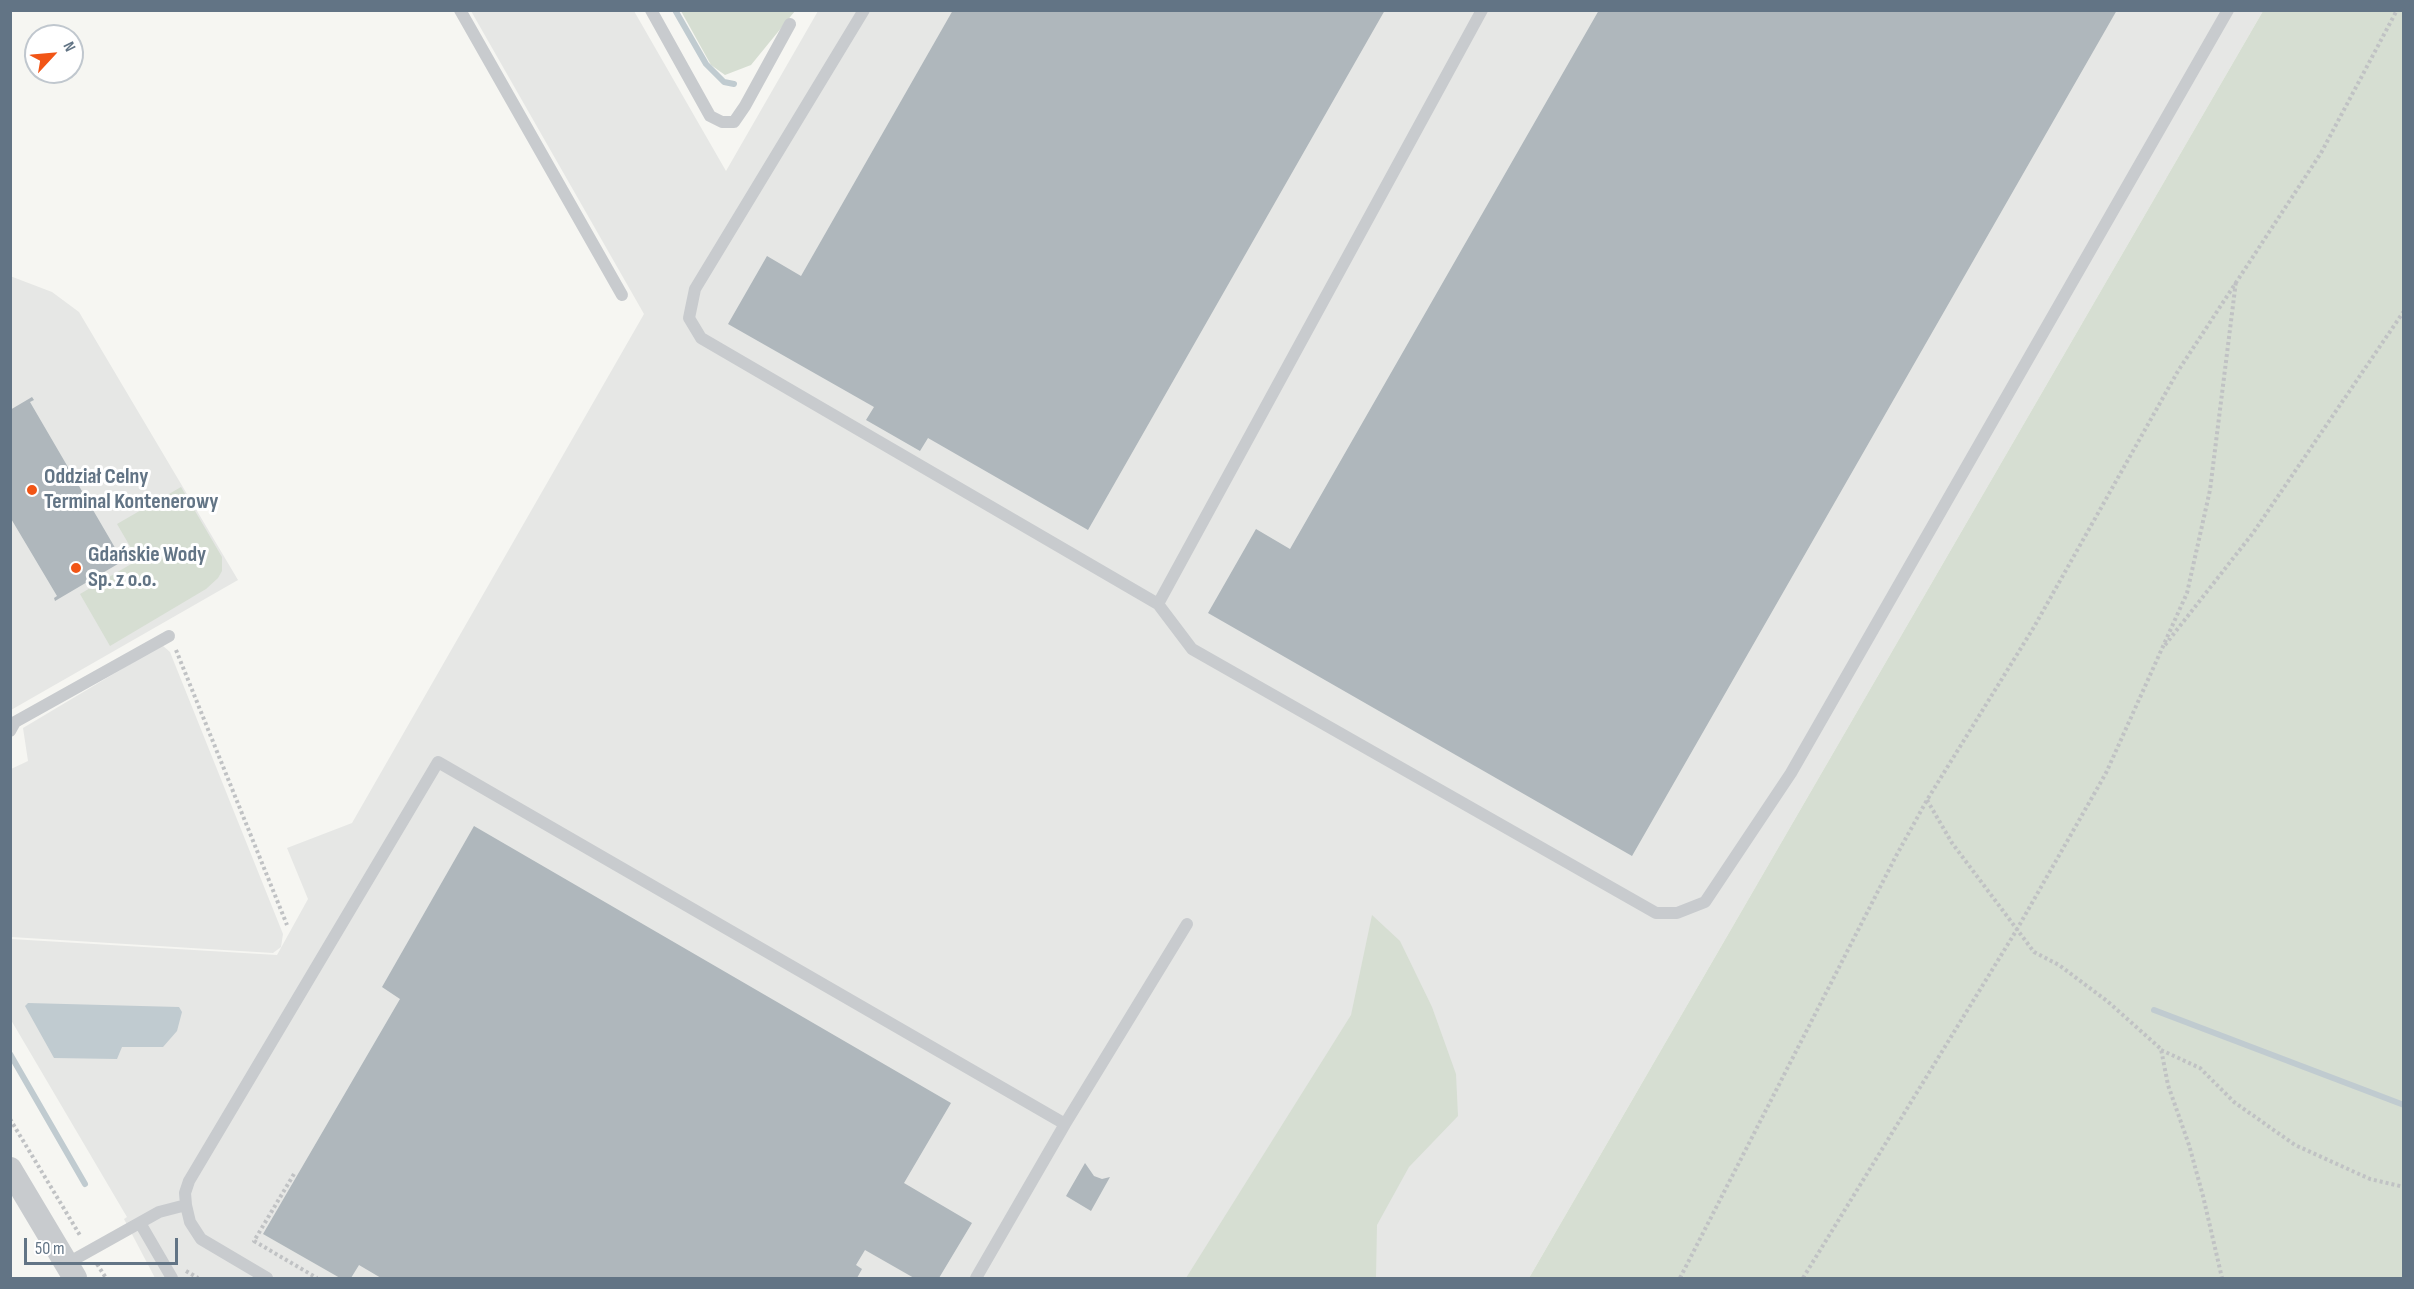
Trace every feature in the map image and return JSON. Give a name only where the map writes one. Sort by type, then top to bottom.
[{"type":"street","points":[[10,1169],[70,1271]]},
{"type":"lane","points":[[460,10],[622,295]]},
{"type":"lane","points":[[651,10],[710,116],[722,122],[734,122],[790,24]]},
{"type":"lane","points":[[864,10],[695,289],[689,318],[701,338],[1158,604],[1192,650],[1656,914],[1677,913],[1705,902],[1797,762],[2228,10]]},
{"type":"lane","points":[[1158,604],[1482,10]]},
{"type":"lane","points":[[10,731],[15,722],[169,636]]},
{"type":"lane","points":[[267,1278],[201,1239],[190,1222],[185,1193],[189,1181],[438,762],[1065,1124]]},
{"type":"lane","points":[[976,1278],[1065,1124],[1187,924]]},
{"type":"lane","points":[[70,1271],[89,1251],[166,1209],[186,1205]]},
{"type":"lane","points":[[140,1223],[172,1278]]},
{"type":"path","points":[[1680,1278],[1896,856],[1927,800],[2034,627],[2178,371],[2321,153],[2397,10]]},
{"type":"path","points":[[1803,1278],[2016,931],[2106,772],[2187,593],[2210,490],[2236,280]]},
{"type":"path","points":[[2161,651],[2253,533],[2403,311]]},
{"type":"path","points":[[169,636],[287,925]]},
{"type":"path","points":[[1927,800],[1952,843],[2034,952],[2059,965],[2107,1000],[2161,1049],[2200,1068],[2234,1102],[2295,1145],[2370,1179],[2403,1187]]},
{"type":"path","points":[[2161,1049],[2168,1085],[2189,1144],[2203,1196],[2222,1278]]},
{"type":"path","points":[[10,1119],[106,1278]]},
{"type":"path","points":[[294,1174],[254,1240],[317,1278]]},
{"type":"shaded area","points":[[471,11],[634,11],[726,171],[818,11],[2263,11],[1529,1278],[155,1278],[124,1219],[127,1217],[11,1020],[11,939],[277,955],[308,899],[287,848],[352,823],[644,314]]},
{"type":"shaded area","points":[[681,11],[795,11],[751,65],[725,75],[711,65]]},
{"type":"shaded area","points":[[2263,11],[2403,11],[2403,1278],[1529,1278]]},
{"type":"shaded area","points":[[10,276],[52,292],[79,312],[238,580],[11,710]]},
{"type":"shaded area","points":[[181,487],[222,557],[222,571],[206,589],[110,646],[80,594],[138,560],[117,524]]},
{"type":"shaded area","points":[[162,645],[170,652],[283,934],[281,947],[273,953],[11,937],[11,769],[28,761],[23,728]]},
{"type":"shaded area","points":[[1372,915],[1400,941],[1432,1007],[1456,1074],[1458,1116],[1409,1167],[1377,1225],[1376,1278],[1186,1278],[1351,1015]]},
{"type":"shaded area","points":[[28,1003],[179,1007],[182,1012],[177,1031],[163,1047],[122,1047],[117,1059],[54,1058],[25,1006]]},
{"type":"building","points":[[953,10],[1385,10],[1088,530],[928,438],[920,451],[866,420],[874,407],[728,324],[767,256],[801,276]]},
{"type":"building","points":[[1599,10],[2117,10],[1632,856],[1208,613],[1256,529],[1290,549]]},
{"type":"building","points":[[32,397],[34,400],[30,402],[121,558],[126,555],[128,558],[55,601],[54,598],[57,596],[10,517],[10,410]]},
{"type":"building","points":[[474,826],[951,1103],[904,1183],[972,1223],[939,1278],[914,1278],[865,1250],[856,1265],[862,1269],[857,1278],[381,1278],[359,1265],[351,1278],[340,1278],[263,1234],[400,999],[382,987]]},
{"type":"building","points":[[1085,1163],[1094,1176],[1102,1179],[1110,1177],[1091,1211],[1066,1196]]},
{"type":"waterway","points":[[675,10],[706,64],[724,82],[734,84]]},
{"type":"waterway","points":[[2154,1010],[2404,1105]]},
{"type":"waterway","points":[[10,1054],[85,1184]]},
{"type":"place","name":"Oddział Celny Terminal Kontenerowy","points":[[32,490]]},
{"type":"place","name":"Gdańskie Wody Sp. z o.o.","points":[[76,568]]}]
